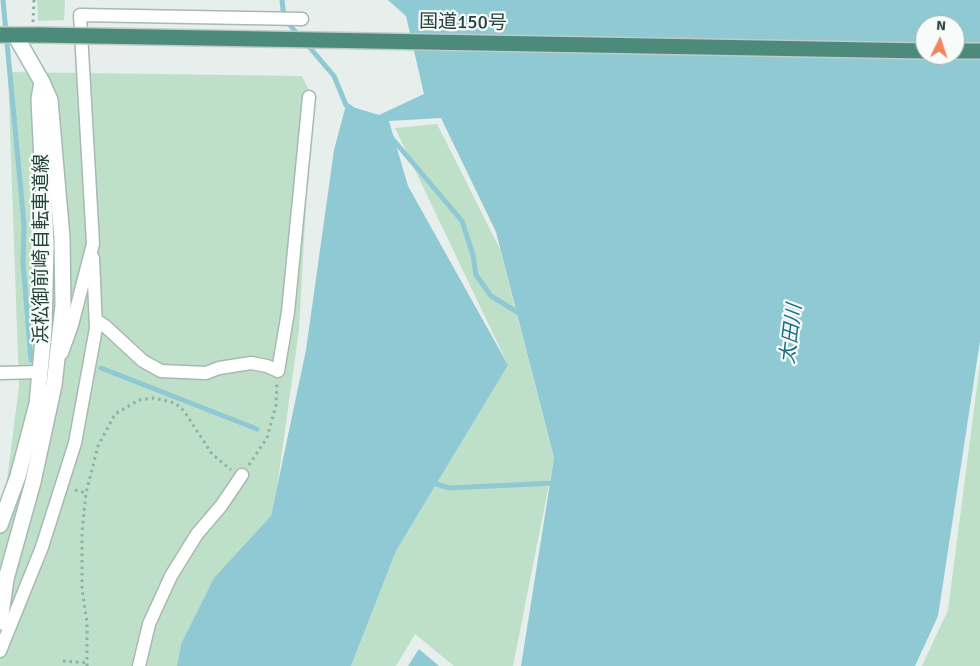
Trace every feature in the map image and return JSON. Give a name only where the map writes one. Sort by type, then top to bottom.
[{"type":"highway","name":"国道150号","points":[[7,35],[915,51]]},
{"type":"highway","points":[[965,51],[980,52]]},
{"type":"main road","name":"浜松御前崎自転車道線","points":[[0,525],[18,476],[37,404],[48,371],[44,328],[46,244],[39,99],[42,82],[7,35]]},
{"type":"main road","points":[[0,622],[6,579],[33,482],[48,371]]},
{"type":"street","points":[[0,651],[42,547],[75,443],[96,320],[80,15],[302,19]]},
{"type":"street","points":[[96,320],[106,326],[143,361],[161,371],[206,373],[219,368],[251,363],[267,366],[278,372],[288,312],[308,97]]},
{"type":"street","points":[[0,374],[48,371],[72,324],[93,244]]},
{"type":"street","points":[[139,666],[149,624],[172,576],[197,534],[221,506],[242,475]]},
{"type":"path","points":[[34,0],[36,35]]},
{"type":"path","points":[[63,660],[87,665],[87,622],[82,589],[82,532],[86,493],[98,446],[115,414],[139,400],[154,398],[175,403],[184,411],[212,454],[227,468],[242,475],[267,438],[276,405],[278,372]]},
{"type":"green space","points":[[37,0],[65,0],[64,20],[38,21]]},
{"type":"green space","points":[[8,72],[302,76],[312,97],[299,330],[277,488],[271,516],[181,644],[177,666],[0,666],[0,499],[5,496],[19,386]]},
{"type":"green space","points":[[437,124],[500,249],[554,459],[513,666],[454,666],[415,634],[396,666],[351,666],[396,551],[508,365],[395,128]]},
{"type":"green space","points":[[980,363],[980,666],[922,666],[948,610]]},
{"type":"water","name":"太田川","points":[[388,0],[980,0],[980,341],[938,616],[915,666],[521,666],[554,458],[496,232],[441,118],[389,121],[408,186],[508,365],[396,551],[351,666],[177,666],[181,644],[214,578],[271,516],[306,350],[334,150],[346,105],[379,115],[424,94],[406,16]]},
{"type":"water","points":[[419,649],[439,666],[408,666]]},
{"type":"waterway","points":[[3,0],[24,224],[23,262],[31,360]]},
{"type":"waterway","points":[[282,0],[284,18],[299,36]]},
{"type":"waterway","points":[[305,42],[334,76],[346,105],[351,108]]},
{"type":"waterway","points":[[390,136],[462,221],[473,255],[476,275],[491,296],[522,315]]},
{"type":"waterway","points":[[101,368],[257,429]]},
{"type":"waterway","points":[[430,482],[449,488],[555,483]]}]
